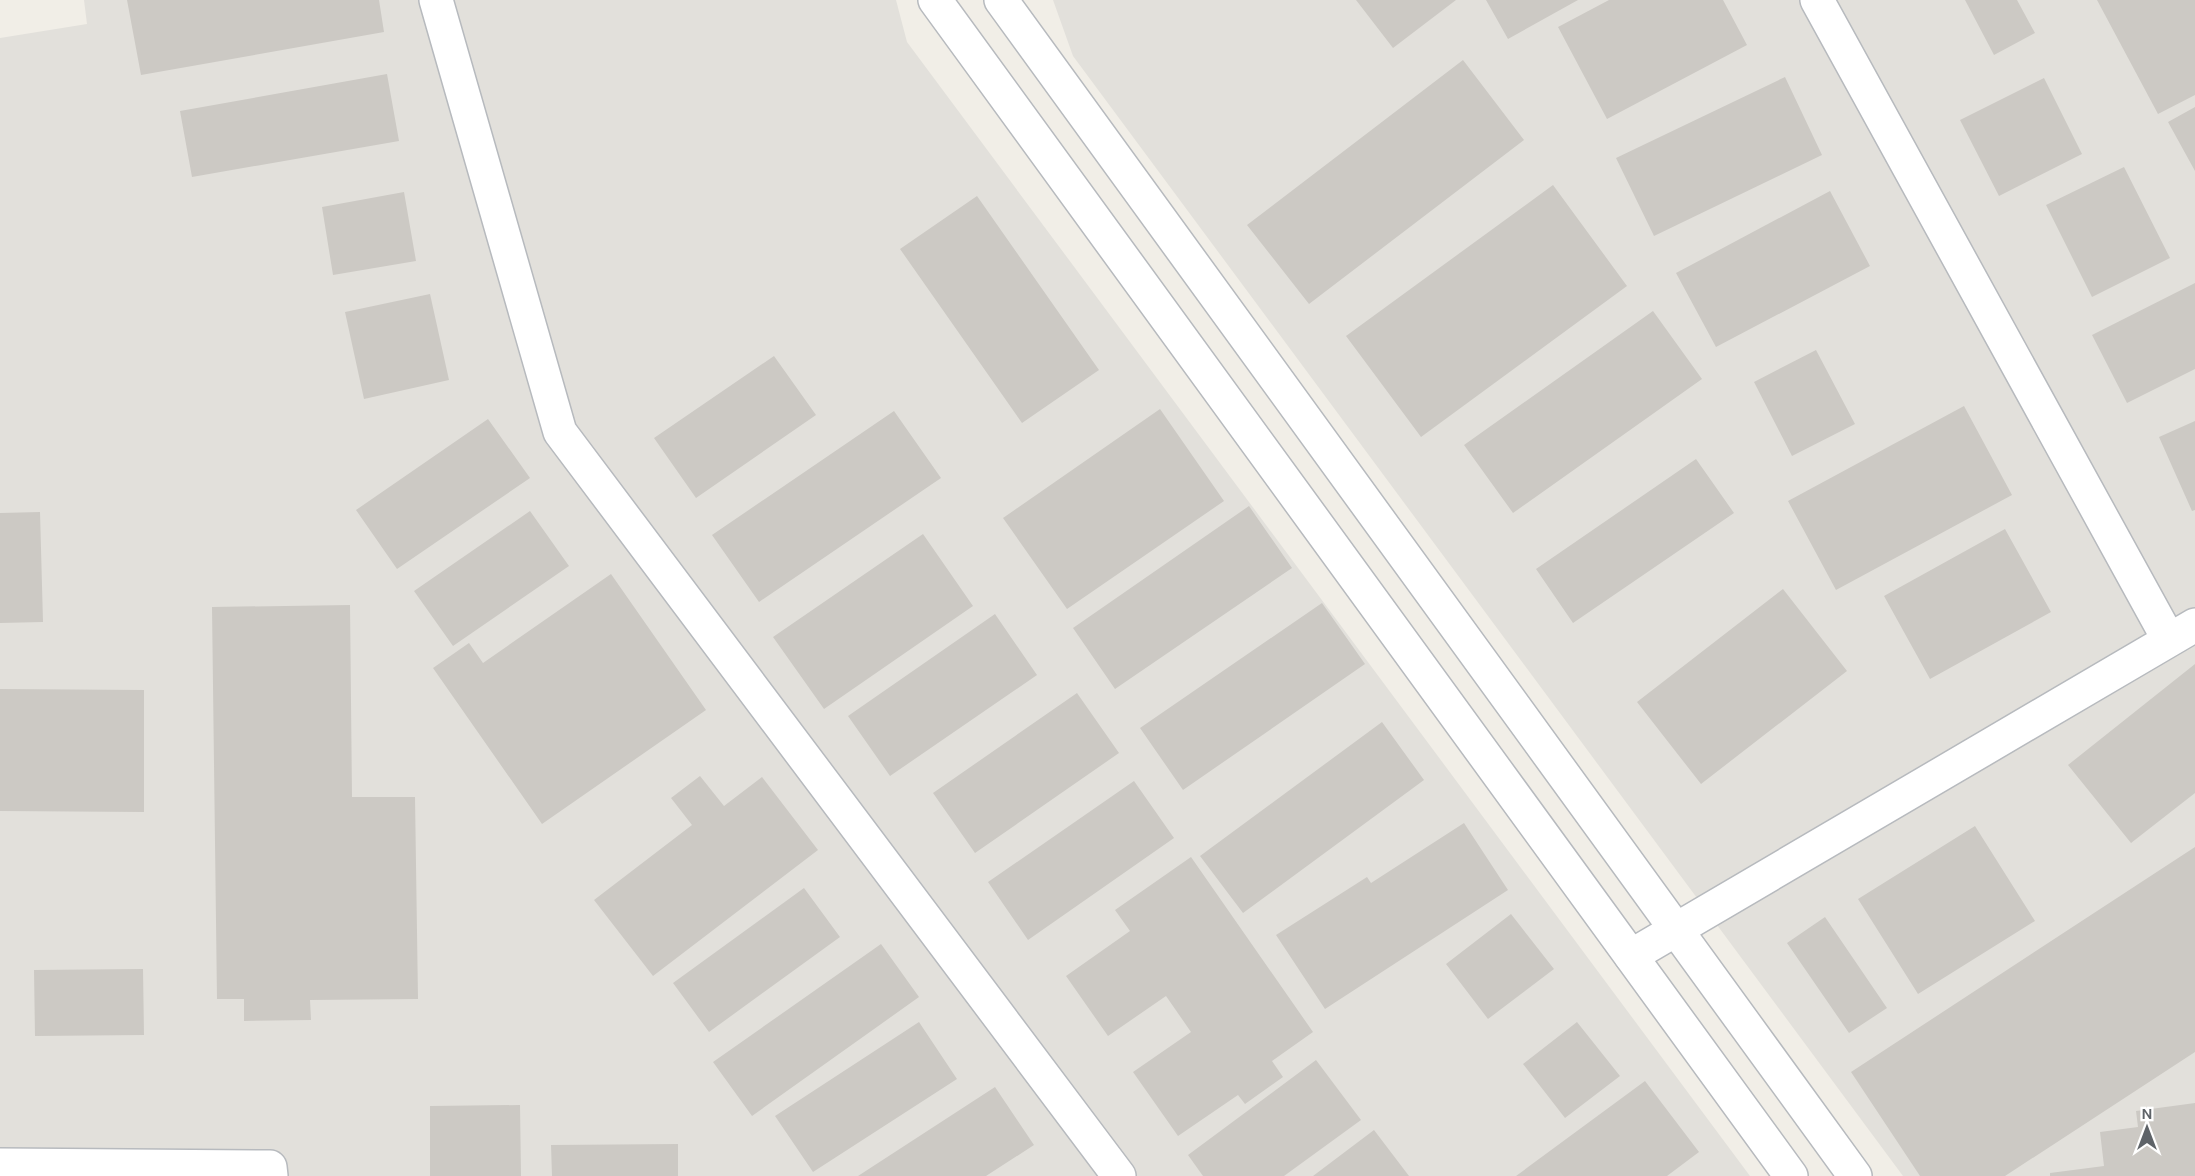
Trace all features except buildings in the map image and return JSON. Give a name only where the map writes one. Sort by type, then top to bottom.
[{"type":"street","points":[[436,0],[560,432],[1119,1176]]},
{"type":"street","points":[[936,0],[1791,1176]]},
{"type":"street","points":[[1001,0],[1855,1176]]},
{"type":"street","points":[[1631,956],[2182,632],[1817,0]]},
{"type":"street","points":[[0,1165],[270,1167],[271,1176]]},
{"type":"shaded area","points":[[84,0],[896,0],[907,42],[1750,1176],[0,1176],[0,38],[87,24]]},
{"type":"shaded area","points":[[1053,0],[2195,0],[2195,1176],[1903,1176],[1073,56]]}]
